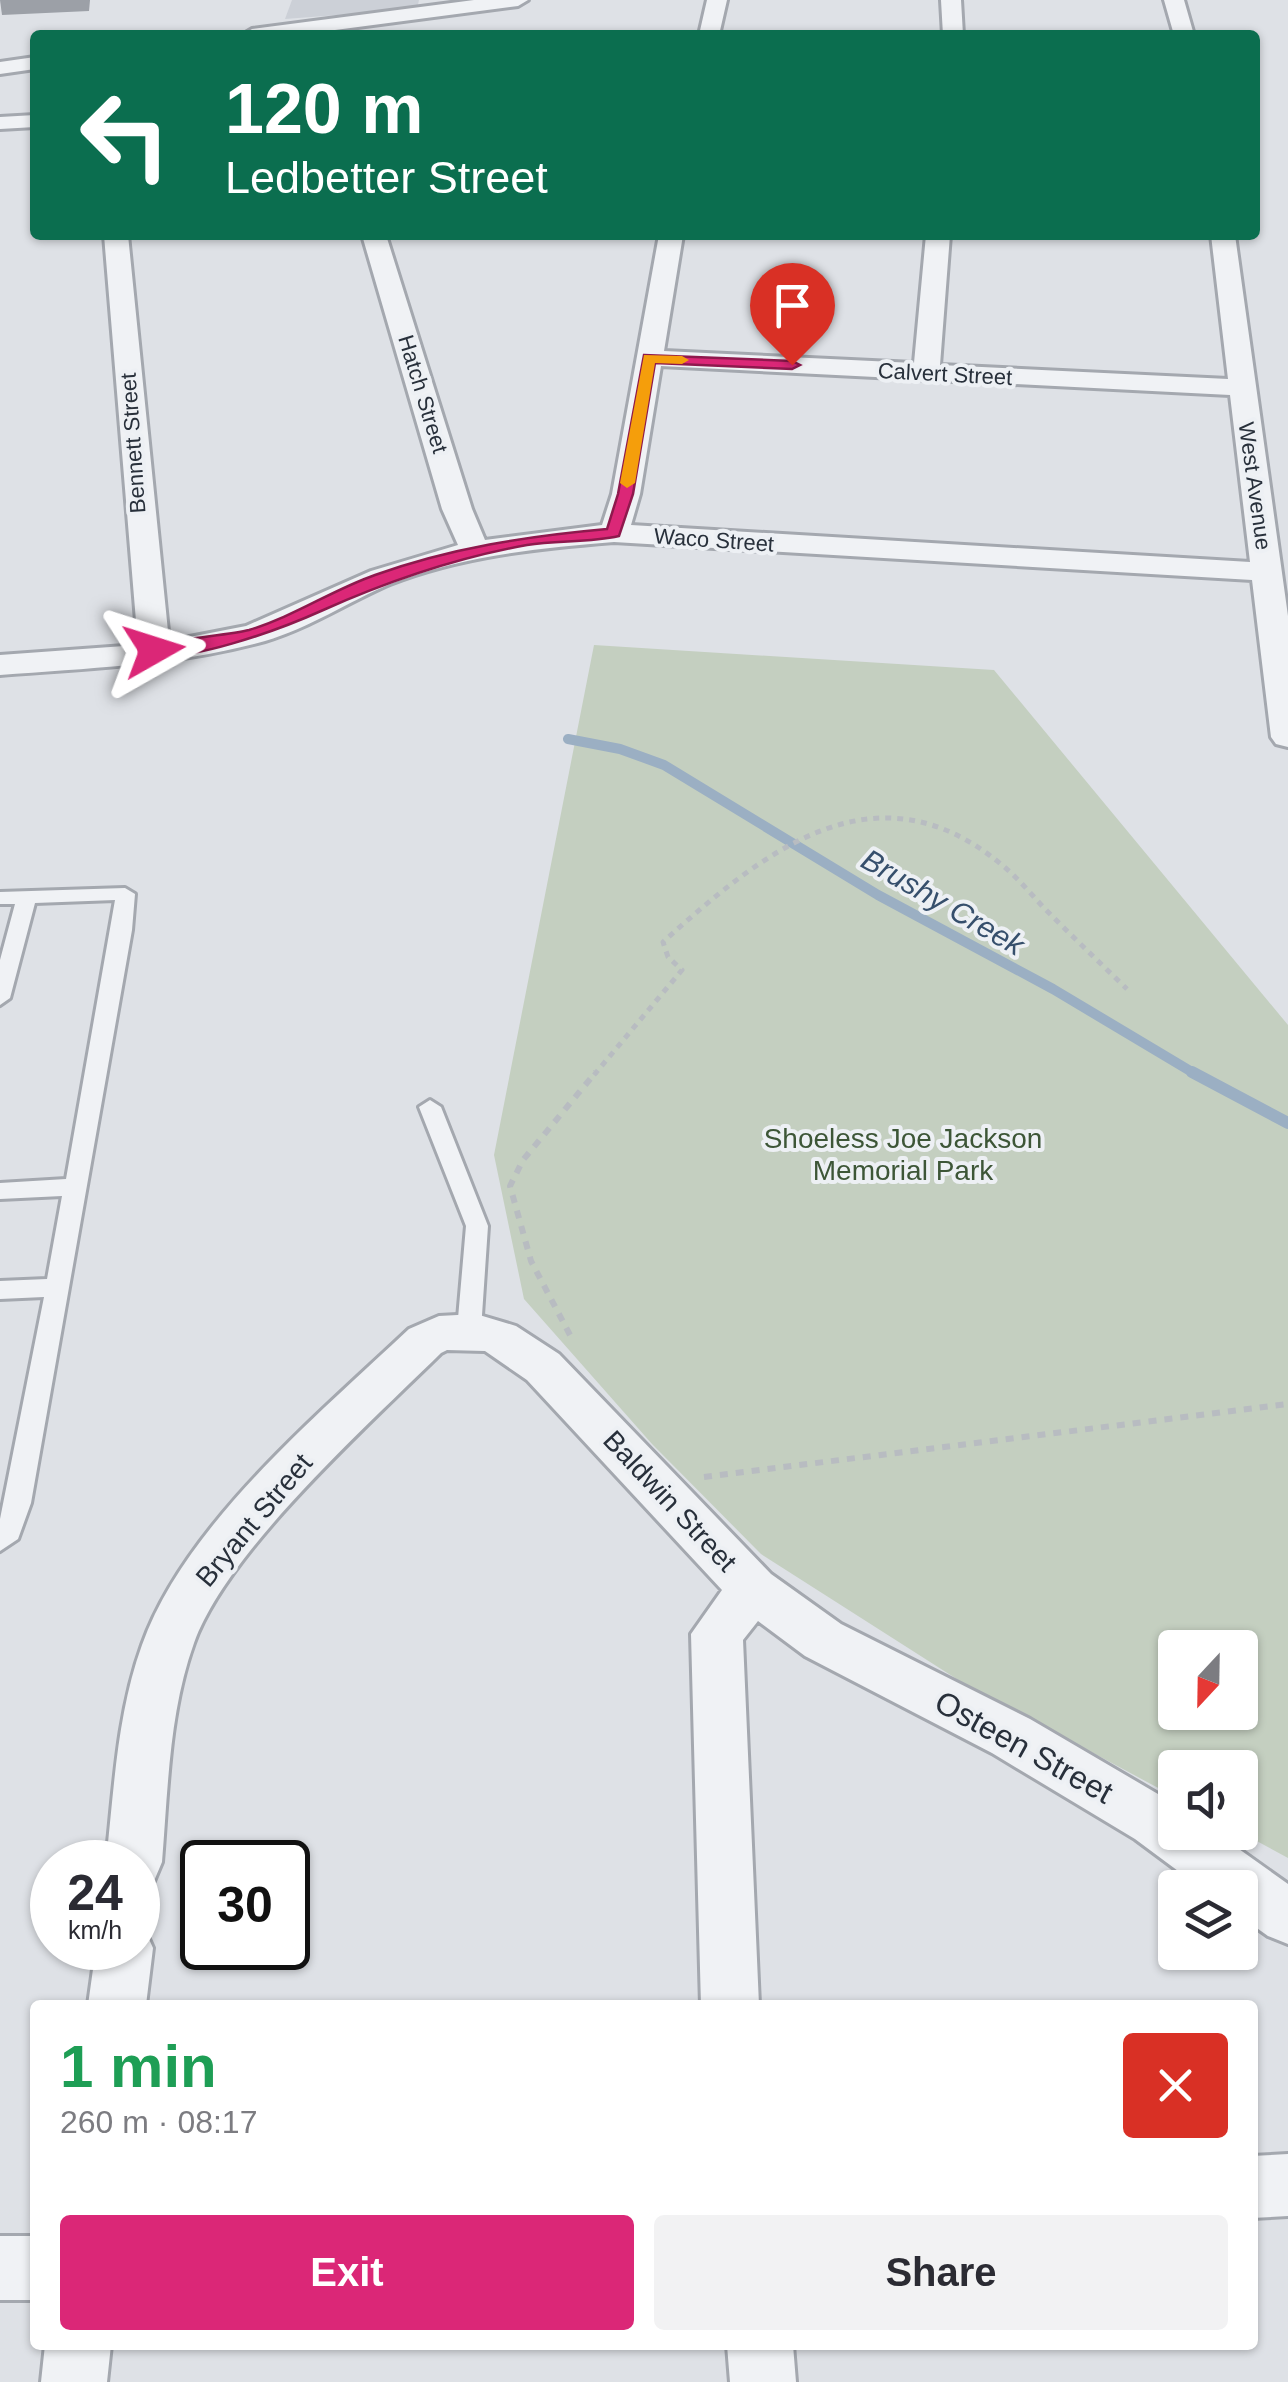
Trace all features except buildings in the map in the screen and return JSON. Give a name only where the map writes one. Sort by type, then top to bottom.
[{"type":"street","points":[[290,30],[518,0]]},
{"type":"street","points":[[710,30],[718,0]]},
{"type":"street","points":[[951,0],[953,30]]},
{"type":"street","points":[[1174,0],[1183,30]]},
{"type":"street","points":[[0,68],[30,64]]},
{"type":"street","points":[[0,124],[30,121]]},
{"type":"street","name":"Bennett Street","points":[[116,240],[154,650]]},
{"type":"street","name":"Hatch Street","points":[[376,240],[457,509],[476,552]]},
{"type":"street","points":[[614,533],[626,494],[670,240]]},
{"type":"street","points":[[926,373],[938,240]]},
{"type":"street","name":"West Avenue","points":[[1225,240],[1288,736]]},
{"type":"street","name":"Calvert Street","points":[[649,358],[1242,388]]},
{"type":"street","name":"Waco Street","points":[[0,665],[204,645],[258,633],[390,574],[528,540],[614,533],[1267,572]]},
{"type":"street","name":"Baldwin Street","points":[[449,1334],[500,1338],[543,1367],[753,1588],[716,1634],[730,2000]]},
{"type":"street","name":"Bryant Street","points":[[136,1840],[147,1747],[162,1667],[187,1603],[222,1552],[308,1454],[449,1334]]},
{"type":"street","name":"Osteen Street","points":[[753,1588],[823,1640],[1011,1736],[1154,1821],[1288,1917]]},
{"type":"street","points":[[118,2000],[121,1970]]},
{"type":"street","points":[[1258,2187],[1288,2185]]},
{"type":"street","points":[[0,2268],[30,2268]]},
{"type":"street","points":[[74,2382],[77,2350]]},
{"type":"street","points":[[760,2350],[763,2382]]},
{"type":"lane","points":[[0,898],[125,894],[122,930],[57,1287],[9,1504],[8,1531],[0,1540]]},
{"type":"lane","points":[[0,998],[27,898]]},
{"type":"lane","points":[[430,1107],[476,1226],[449,1334]]},
{"type":"lane","points":[[0,1191],[75,1188]]},
{"type":"lane","points":[[0,1290],[57,1287]]},
{"type":"path","points":[[577,1342],[565,1328],[530,1261],[510,1186],[523,1160],[682,970],[668,957],[664,942],[768,855],[809,832],[851,816],[906,818],[958,836],[997,860],[1127,989]]},
{"type":"path","points":[[699,1478],[1288,1404]]},
{"type":"shaded area","points":[[292,0],[419,0],[417,9],[285,19]]},
{"type":"green space","name":"Shoeless Joe Jackson Memorial Park","points":[[594,645],[994,670],[1288,1025],[1288,1858],[1258,1842],[1258,1750],[1158,1750],[1158,1788],[963,1683],[761,1554],[652,1444],[524,1299],[494,1155]]},
{"type":"waterway","name":"Brushy Creek","points":[[568,739],[620,749],[664,765],[878,895],[1053,989],[1197,1075]]},
{"type":"waterway","name":"Brushy Creek","points":[[1192,1072],[1288,1123]]},
{"type":"slow traffic","points":[[627,483],[649,358],[682,360]]},
{"type":"route","points":[[154,650],[204,645],[258,633],[377,580],[426,563],[528,540],[614,533],[626,494],[649,358],[792,365]]}]
